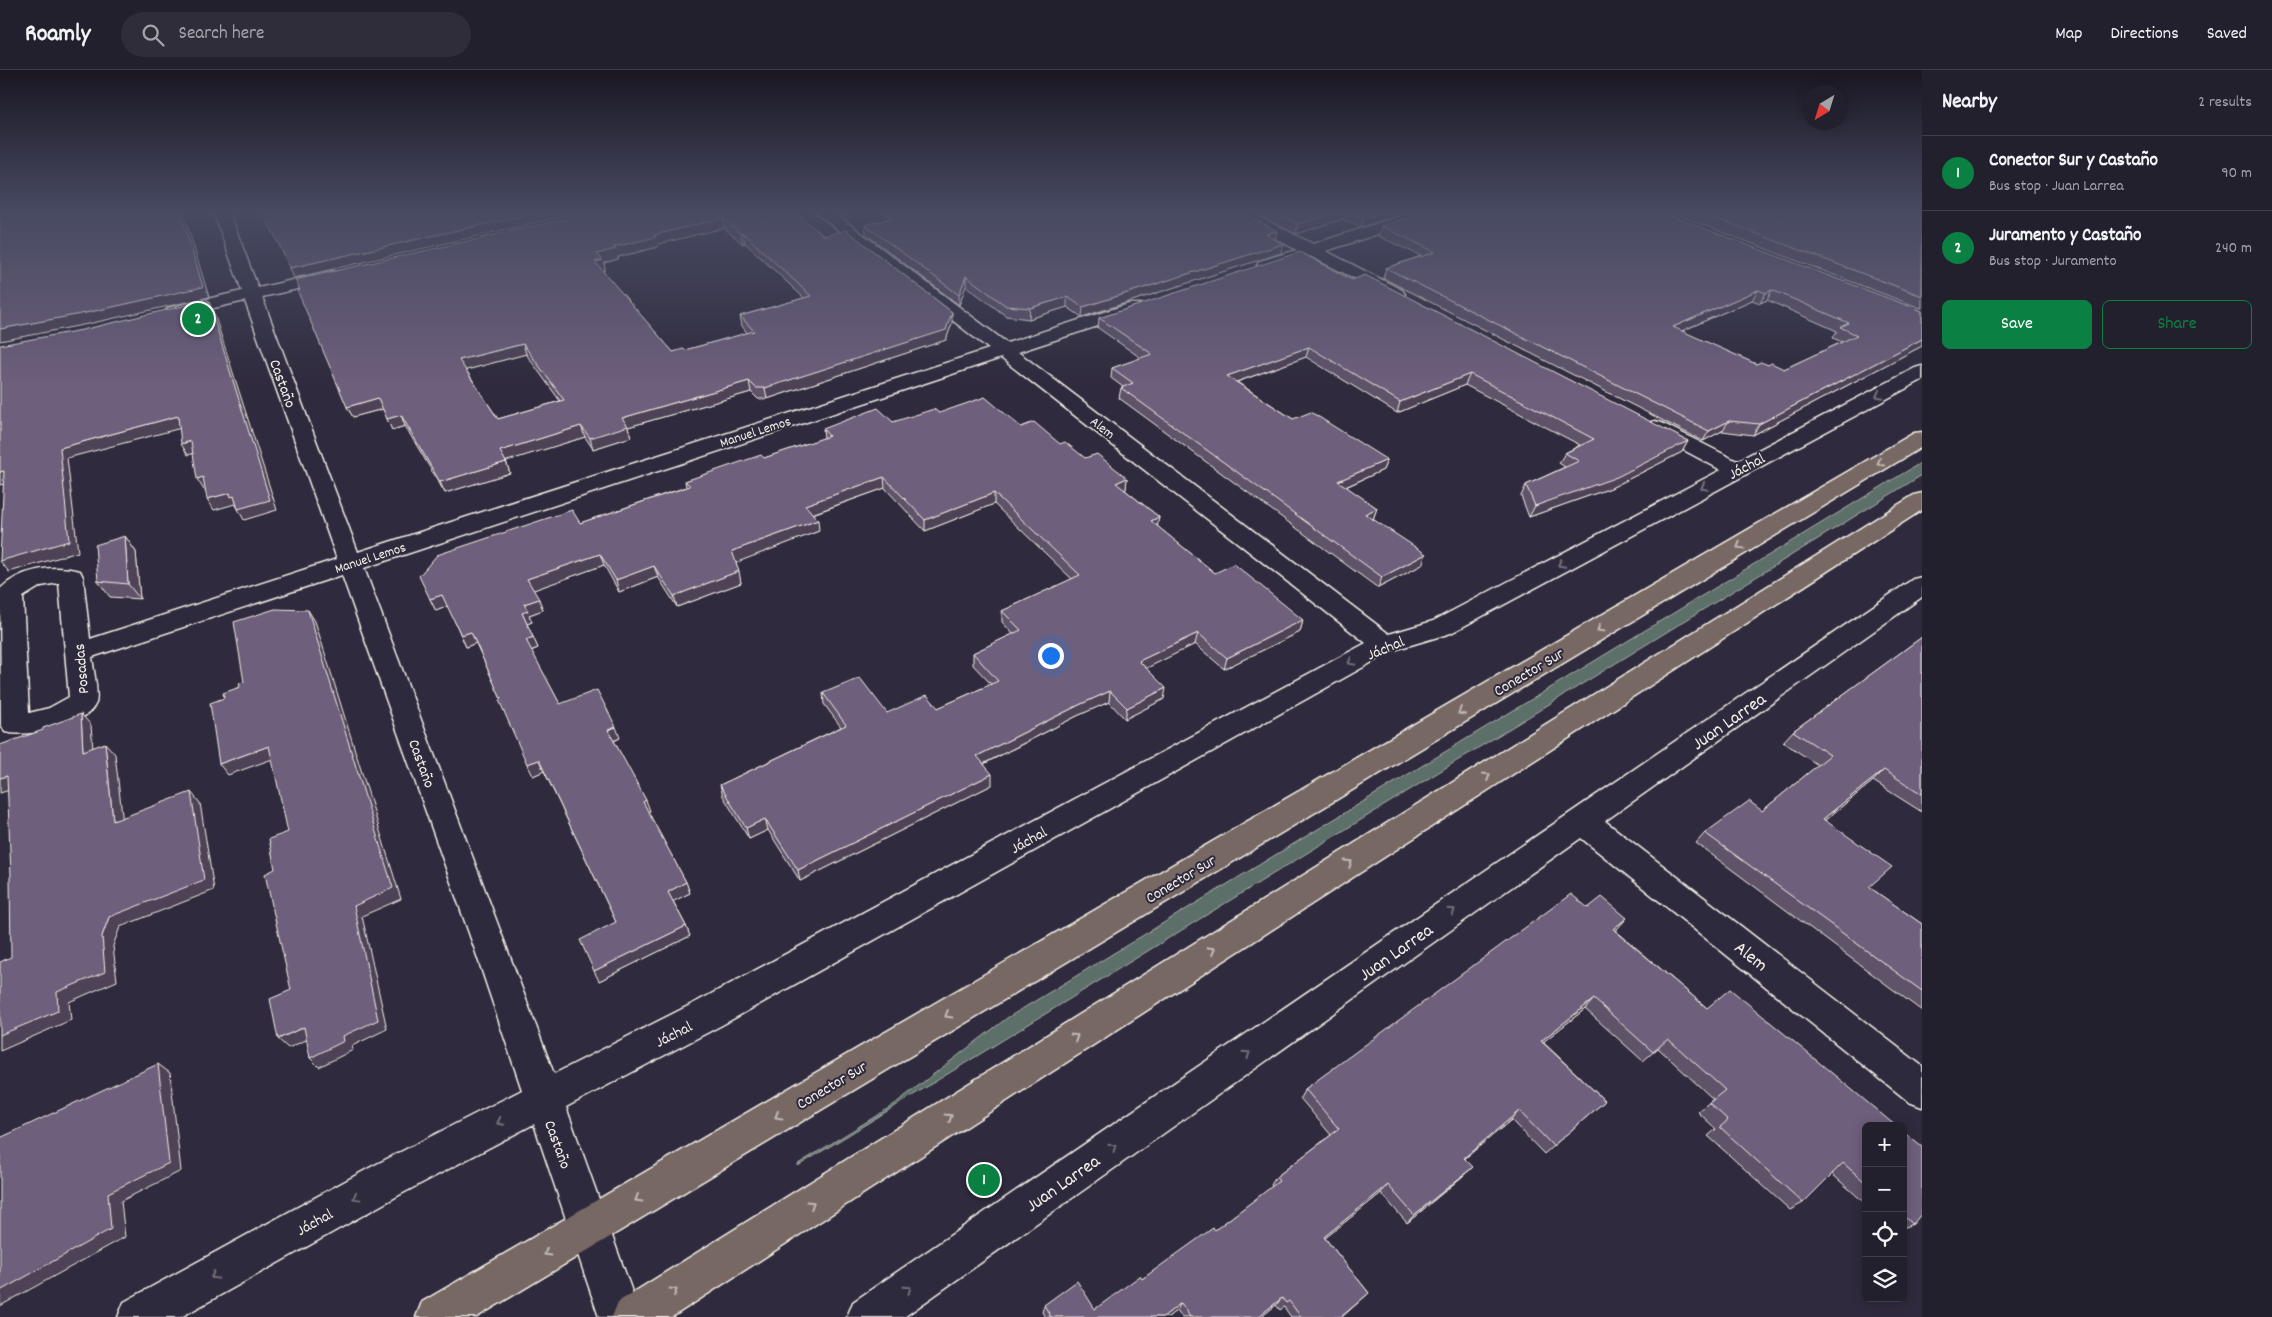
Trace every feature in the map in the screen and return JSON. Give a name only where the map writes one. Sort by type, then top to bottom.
[{"type":"main road","name":"Conector Sur","points":[[437,1317],[1922,438]]},
{"type":"main road","points":[[633,1317],[1922,500]]},
{"type":"street","name":"Castaño","points":[[243,269],[492,950],[620,1317]]},
{"type":"street","name":"Alem","points":[[898,269],[1385,644]]},
{"type":"street","points":[[1246,272],[1254,269]]},
{"type":"street","points":[[1348,269],[1408,300]]},
{"type":"street","points":[[156,316],[344,273]]},
{"type":"street","name":"Manuel Lemos","points":[[78,652],[1152,302]]},
{"type":"street","name":"Jáchal","points":[[139,1317],[387,1180],[710,1013],[1385,644],[1442,627],[1922,372]]},
{"type":"street","points":[[1636,417],[1738,470]]},
{"type":"street","name":"Posadas","points":[[60,575],[71,577],[78,652],[83,702],[64,714],[44,721],[15,724],[10,593],[42,577],[60,575]]},
{"type":"street","name":"Juan Larrea","points":[[868,1317],[1922,585]]},
{"type":"street","name":"Alem","points":[[1582,821],[1922,1089]]},
{"type":"green space","points":[[1922,462],[1922,475],[798,1166],[798,1164],[892,1106],[1007,1018]]},
{"type":"building","points":[[0,269],[198,269],[203,287],[81,314],[0,329]]},
{"type":"building","points":[[343,269],[601,269],[673,352],[754,331],[740,316],[811,296],[782,269],[897,269],[952,312],[946,330],[765,388],[756,388],[749,381],[622,418],[628,426],[590,438],[581,426],[500,451],[506,462],[440,482],[401,415],[387,419],[378,398],[347,407],[298,292],[300,290],[295,280]],"holes":[[[523,344],[564,400],[498,419],[459,360]]]},
{"type":"building","points":[[924,269],[1203,269],[1083,307],[1067,297],[1030,308],[1006,306],[966,276],[959,295]]},
{"type":"building","points":[[1248,269],[1332,269],[1352,280],[1365,275],[1688,441],[1617,477],[1535,506],[1526,485],[1579,461],[1565,453],[1594,439],[1470,374],[1400,402],[1309,347],[1227,376],[1293,419],[1311,412],[1387,460],[1338,481],[1377,508],[1365,514],[1426,554],[1382,577],[1121,388],[1133,383],[1112,368],[1152,354],[1099,318]]},
{"type":"building","points":[[1388,269],[1812,269],[1922,311],[1922,339],[1759,424],[1729,421],[1709,431]],"holes":[[[1758,290],[1766,293],[1772,290],[1849,323],[1840,327],[1857,335],[1784,369],[1771,363],[1768,365],[1761,362],[1756,364],[1673,327]]]},
{"type":"building","points":[[1851,269],[1922,269],[1922,296]]},
{"type":"building","points":[[208,300],[270,500],[238,509],[234,496],[231,497],[230,493],[207,499],[203,477],[197,479],[191,441],[181,444],[178,416],[60,448],[69,541],[0,561],[4,471],[0,472],[0,345],[82,330]]},
{"type":"building","points":[[985,397],[1021,427],[1034,422],[1060,444],[1065,442],[1085,458],[1097,454],[1127,478],[1116,483],[1159,517],[1151,521],[1215,573],[1234,564],[1303,620],[1227,658],[1198,633],[1139,661],[1166,688],[1127,708],[1110,691],[1079,705],[977,756],[992,774],[798,870],[765,819],[746,828],[720,785],[846,725],[823,693],[860,678],[887,713],[927,695],[938,708],[998,681],[973,653],[1021,630],[1002,611],[1080,575],[994,493],[925,520],[884,477],[805,505],[818,520],[732,551],[739,571],[674,596],[654,566],[616,580],[600,554],[527,579],[539,599],[524,604],[528,611],[522,613],[533,637],[526,640],[560,704],[597,690],[616,727],[608,730],[646,800],[643,802],[686,882],[668,892],[686,926],[594,971],[580,940],[616,922],[539,760],[527,764],[471,632],[461,635],[442,595],[430,599],[419,576],[437,555],[572,510],[580,523],[690,486],[685,481],[761,455],[764,458],[829,436],[823,429],[878,408],[893,422],[934,409],[939,413]]},
{"type":"building","points":[[125,536],[128,584],[98,581],[95,545]]},
{"type":"building","points":[[275,609],[308,610],[393,888],[354,906],[378,1020],[343,1036],[344,1041],[310,1058],[304,1027],[278,1039],[270,999],[291,990],[265,874],[275,869],[269,839],[288,832],[269,746],[219,764],[210,703],[224,698],[223,693],[240,687],[239,683],[244,682],[234,622]]},
{"type":"building","points":[[1922,637],[1922,794],[1884,770],[1823,819],[1892,867],[1869,887],[1922,924],[1922,991],[1705,833],[1749,801],[1762,811],[1830,755],[1793,731]]},
{"type":"building","points":[[81,714],[83,751],[105,743],[113,821],[191,792],[204,880],[109,917],[102,936],[105,972],[57,992],[58,1011],[0,1035],[0,962],[11,957],[11,876],[7,776],[0,778],[0,745]]},
{"type":"building","points":[[1571,894],[1588,908],[1602,897],[1627,918],[1613,929],[1707,1008],[1730,989],[1891,1122],[1862,1122],[1862,1180],[1843,1163],[1803,1203],[1720,1127],[1728,1120],[1709,1103],[1725,1090],[1668,1039],[1653,1052],[1594,999],[1541,1041],[1605,1101],[1553,1146],[1519,1111],[1464,1158],[1473,1167],[1414,1215],[1388,1185],[1324,1237],[1369,1293],[1341,1317],[1301,1317],[1289,1301],[1286,1303],[1282,1298],[1258,1317],[1190,1317],[1181,1303],[1163,1317],[1051,1317],[1044,1305],[1077,1281],[1095,1309],[1140,1276],[1142,1279],[1213,1228],[1215,1230],[1279,1181],[1276,1177],[1339,1129],[1305,1089]]},
{"type":"building","points":[[158,1064],[169,1163],[108,1193],[111,1229],[0,1291],[0,1138]]},
{"type":"building","points":[[1907,1135],[1922,1147],[1922,1213],[1913,1224],[1907,1219]]},
{"type":"place","name":"Juramento y Castaño","points":[[198,319]]},
{"type":"place","name":"Conector Sur y Castaño","points":[[984,1180]]}]
